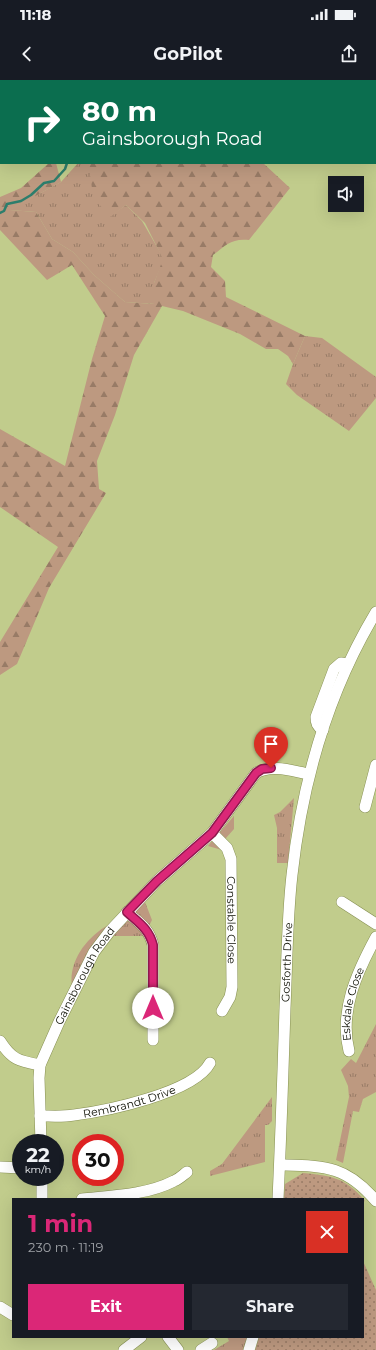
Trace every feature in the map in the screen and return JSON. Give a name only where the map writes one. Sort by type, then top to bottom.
[{"type":"street","name":"Gosforth Drive","points":[[278,1198],[287,956],[292,876],[299,820],[309,774],[338,687],[348,664],[376,612]]},
{"type":"street","points":[[365,807],[376,765]]},
{"type":"street","name":"Gainsborough Road","points":[[41,1134],[40,1065],[59,1022],[94,952],[110,931],[157,881],[212,833],[256,773],[262,769],[271,768],[309,774]]},
{"type":"street","name":"Constable Close","points":[[212,833],[227,848],[231,859],[232,987],[230,997],[222,1012]]},
{"type":"street","points":[[342,902],[376,924]]},
{"type":"street","points":[[127,912],[146,929],[151,936],[153,945],[153,1040]]},
{"type":"street","name":"Eskdale Close","points":[[349,1051],[345,1034],[351,994],[359,970],[376,937]]},
{"type":"street","points":[[0,1041],[10,1056],[22,1061],[40,1065]]},
{"type":"street","points":[[0,1062],[10,1056]]},
{"type":"street","name":"Rembrandt Drive","points":[[40,1116],[72,1115],[100,1111],[162,1094],[185,1084],[203,1073],[210,1064]]},
{"type":"street","points":[[280,1165],[319,1166],[337,1170],[357,1181],[376,1201]]},
{"type":"street","points":[[0,1167],[12,1168]]},
{"type":"street","points":[[94,1198],[117,1196],[158,1188],[175,1181],[187,1172]]},
{"type":"street","points":[[42,1186],[42,1198]]},
{"type":"street","points":[[0,1307],[12,1314]]},
{"type":"street","points":[[124,1350],[140,1338]]},
{"type":"street","points":[[169,1338],[178,1350]]},
{"type":"street","points":[[249,1350],[253,1338]]},
{"type":"street","points":[[201,1350],[212,1343]]},
{"type":"green space","points":[[48,164],[56,164],[61,182],[10,210],[36,212],[52,239],[73,252],[94,275],[125,302],[154,304],[154,283],[163,259],[145,223],[126,205],[110,217],[93,197],[89,164],[264,164],[290,188],[249,240],[238,240],[226,245],[213,255],[211,267],[225,281],[226,297],[305,336],[293,364],[288,356],[278,349],[266,349],[240,334],[183,311],[162,306],[134,355],[115,415],[97,461],[99,489],[106,493],[49,588],[17,664],[0,675],[0,642],[58,547],[0,507],[0,429],[65,466],[92,359],[105,316],[72,265],[47,280],[0,230],[0,197],[21,188]]},
{"type":"green space","points":[[77,164],[89,164],[110,216],[126,205],[142,221],[164,259],[154,283],[155,304],[125,302],[94,275],[73,252],[52,239],[36,212],[9,210],[61,182]]},
{"type":"green space","points":[[305,336],[322,338],[376,377],[376,398],[349,431],[297,395],[286,384]]},
{"type":"green space","points":[[294,798],[288,863],[277,863],[277,828],[274,815],[280,812]]},
{"type":"green space","points":[[234,816],[234,829],[226,838],[222,850],[208,846]]},
{"type":"green space","points":[[145,902],[152,920],[144,936],[112,936]]},
{"type":"green space","points":[[108,925],[72,987],[73,968],[76,959],[86,943]]},
{"type":"green space","points":[[376,1024],[376,1092],[363,1099],[359,1112],[353,1111],[343,1163],[336,1160],[349,1097],[348,1086],[341,1070],[351,1059],[356,1063]]},
{"type":"green space","points":[[272,1097],[272,1121],[268,1125],[265,1125],[265,1162],[210,1176],[210,1171],[222,1164]]},
{"type":"green space","points":[[303,1173],[322,1175],[344,1182],[362,1198],[284,1198],[285,1184]]},
{"type":"green space","points":[[364,1263],[376,1290],[376,1350],[255,1350],[259,1338],[364,1338]]},
{"type":"green space","points":[[228,1338],[248,1338],[244,1350],[214,1350],[229,1341]]},
{"type":"waterway","points":[[0,213],[4,211],[7,204],[21,201],[31,195],[44,183],[54,181],[65,169],[67,164]]},
{"type":"route","points":[[153,1008],[153,945],[151,936],[146,929],[127,912],[157,881],[212,833],[256,773],[262,769],[271,768]]}]
